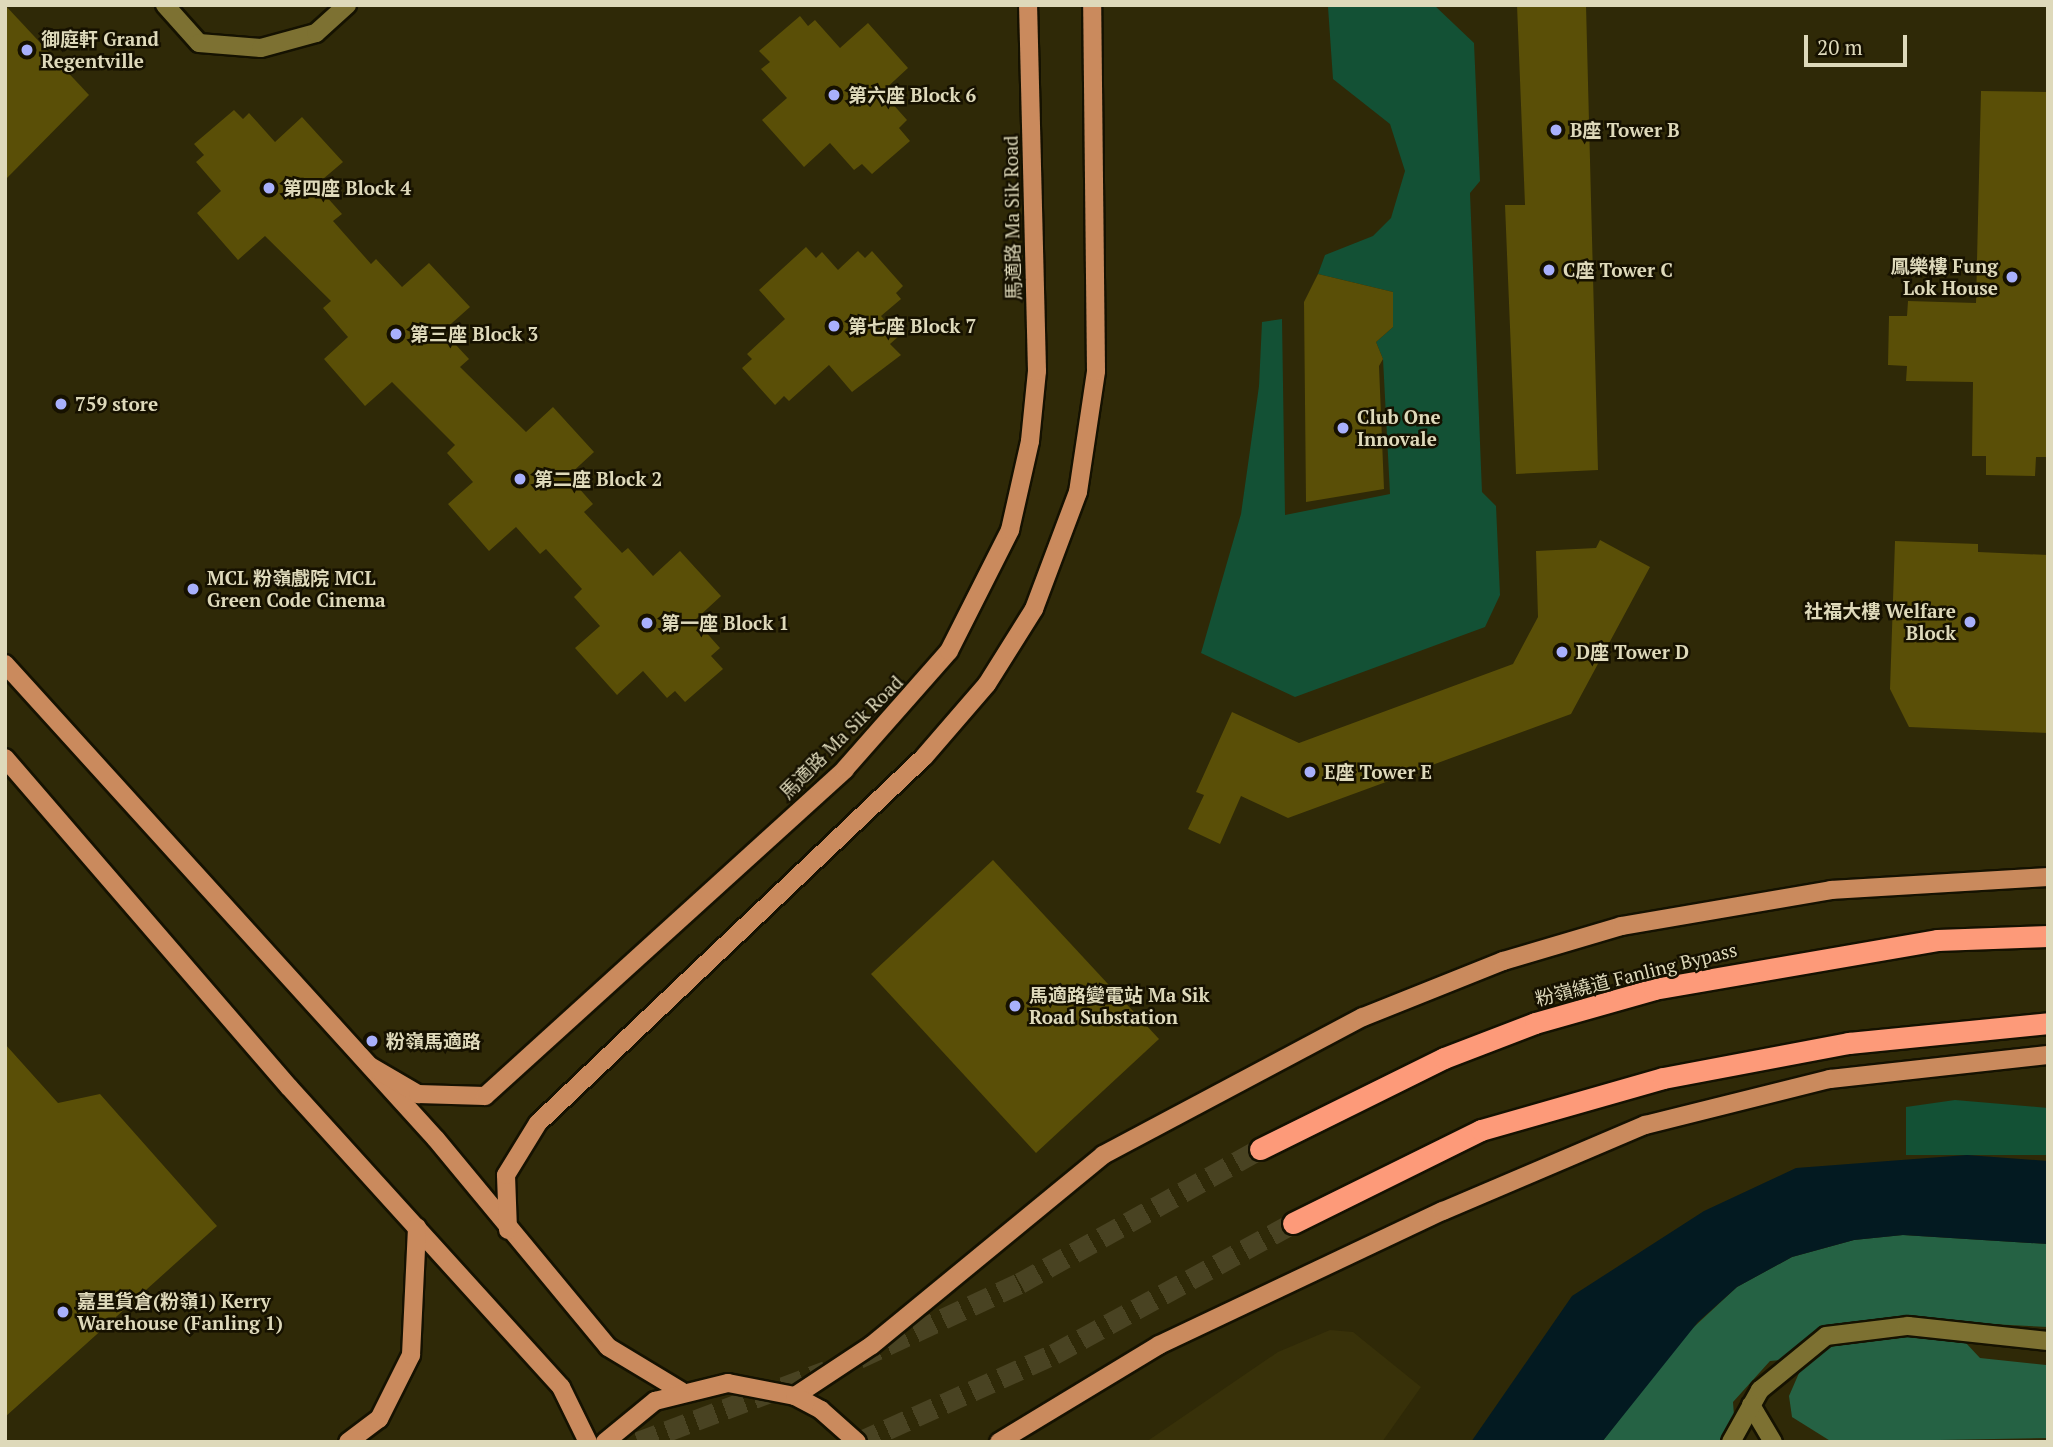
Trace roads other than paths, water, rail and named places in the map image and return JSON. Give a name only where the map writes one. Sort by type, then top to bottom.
[{"type":"highway","name":"粉嶺繞道 Fanling Bypass","points":[[1260,1149],[1444,1058],[1535,1023],[1654,989],[1937,940],[2048,936]]},
{"type":"highway","points":[[1293,1223],[1480,1130],[1663,1078],[1850,1043],[2048,1023]]},
{"type":"main road","name":"馬適路 Ma Sik Road","points":[[370,1066],[418,1094],[485,1096],[573,1022],[885,728],[949,651],[992,573],[1021,488],[1037,371],[1028,5]]},
{"type":"main road","points":[[508,1230],[506,1175],[517,1153],[538,1123],[924,757],[986,684],[1046,584],[1078,492],[1096,372],[1092,5]]},
{"type":"main road","points":[[5,664],[370,1066],[608,1347],[681,1391]]},
{"type":"main road","points":[[5,758],[561,1387],[588,1442]]},
{"type":"main road","points":[[795,1396],[873,1345],[1103,1155],[1363,1017],[1503,961],[1620,926],[1831,890],[2048,877]]},
{"type":"main road","points":[[999,1442],[1159,1345],[1443,1211],[1645,1125],[1830,1079],[2048,1055]]},
{"type":"main road","points":[[348,1442],[379,1419],[411,1355],[417,1227]]},
{"type":"main road","points":[[605,1442],[632,1416],[681,1391],[729,1383],[795,1396],[821,1410],[857,1442]]},
{"type":"street","points":[[166,5],[199,43],[261,48],[316,33],[347,5]]},
{"type":"street","points":[[1731,1442],[1751,1405],[1793,1359],[1826,1336],[1858,1328],[1908,1326],[2048,1341]]},
{"type":"street","points":[[1751,1405],[1773,1442]]},
{"type":"water","points":[[1967,1155],[2048,1161],[2048,1244],[1903,1235],[1854,1240],[1792,1257],[1737,1287],[1698,1322],[1602,1442],[1471,1442],[1572,1296],[1704,1211],[1796,1168]]},
{"type":"tunnel","points":[[859,1358],[1020,1283],[1260,1149]]},
{"type":"tunnel","points":[[859,1442],[1054,1354],[1293,1223]]},
{"type":"tunnel","points":[[638,1442],[826,1371]]},
{"type":"place","name":"御庭軒 Grand Regentville","points":[[27,50]]},
{"type":"place","name":"第六座 Block 6","points":[[834,95]]},
{"type":"place","name":"B座 Tower B","points":[[1556,130]]},
{"type":"place","name":"第四座 Block 4","points":[[269,188]]},
{"type":"place","name":"C座 Tower C","points":[[1549,270]]},
{"type":"place","name":"鳳樂樓 Fung Lok House","points":[[2012,277]]},
{"type":"place","name":"第七座 Block 7","points":[[834,326]]},
{"type":"place","name":"第三座 Block 3","points":[[396,334]]},
{"type":"place","name":"759 store","points":[[61,404]]},
{"type":"place","name":"Club One Innovale","points":[[1343,428]]},
{"type":"place","name":"第二座 Block 2","points":[[520,479]]},
{"type":"place","name":"MCL 粉嶺戲院 MCL Green Code Cinema","points":[[193,589]]},
{"type":"place","name":"社福大樓 Welfare Block","points":[[1970,622]]},
{"type":"place","name":"第一座 Block 1","points":[[647,623]]},
{"type":"place","name":"D座 Tower D","points":[[1562,652]]},
{"type":"place","name":"E座 Tower E","points":[[1310,772]]},
{"type":"place","name":"馬適路變電站 Ma Sik Road Substation","points":[[1015,1006]]},
{"type":"place","name":"粉嶺馬適路","points":[[372,1041]]},
{"type":"place","name":"嘉里貨倉(粉嶺1) Kerry Warehouse (Fanling 1)","points":[[63,1312]]}]
